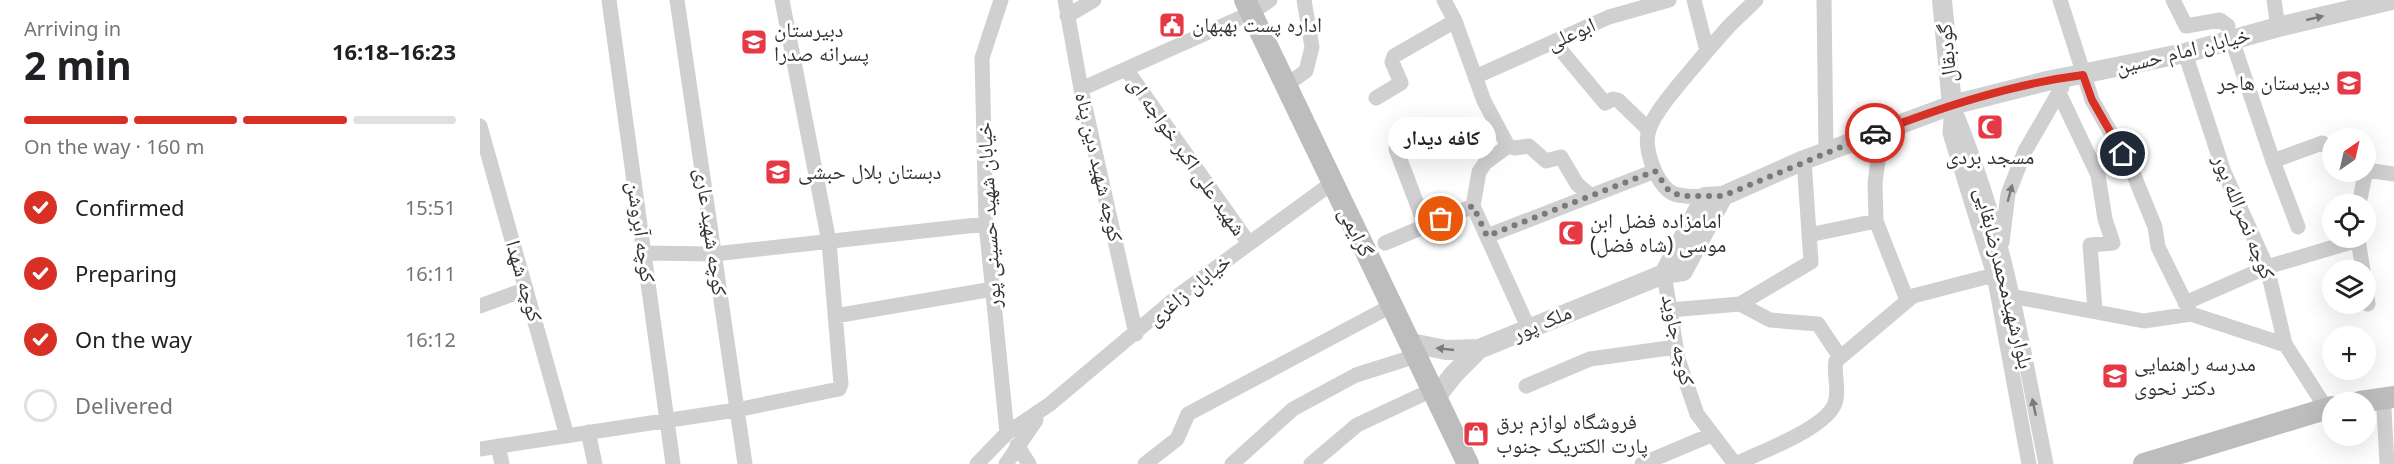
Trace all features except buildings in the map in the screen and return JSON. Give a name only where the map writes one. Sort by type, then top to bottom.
[{"type":"main road","name":"گرایمی","points":[[1248,7],[1468,464]]},
{"type":"main road","points":[[2144,464],[2322,413]]},
{"type":"main road","points":[[2187,464],[2322,414]]},
{"type":"street","name":"کوچه آبروشن","points":[[609,0],[673,464]]},
{"type":"street","name":"کوچه شهید عاری","points":[[677,0],[745,464]]},
{"type":"street","points":[[480,449],[736,410],[839,389],[841,384],[829,242],[782,0]]},
{"type":"street","name":"خیابان شهید حسینی پور","points":[[1001,0],[982,58],[986,224],[1012,439]]},
{"type":"street","name":"کوچه شهید دین پناه","points":[[1065,0],[1081,89],[1136,334]]},
{"type":"street","points":[[1067,16],[1094,0]]},
{"type":"street","points":[[1081,89],[1126,69],[1248,7],[1270,0]]},
{"type":"street","points":[[1286,86],[1306,71],[1312,46],[1304,0]]},
{"type":"street","points":[[1444,0],[1455,21],[1484,101],[1508,146],[1515,148],[1529,146],[1546,161],[1562,157],[1577,184],[1591,196]]},
{"type":"street","name":"ابوعلی","points":[[1475,76],[1609,17],[1669,0]]},
{"type":"street","points":[[1694,0],[1707,51]]},
{"type":"street","points":[[1714,196],[1681,196],[1669,191],[1655,171],[1648,146],[1649,130],[1665,104],[1707,51],[1756,0]]},
{"type":"street","points":[[1824,0],[1826,152]]},
{"type":"street","name":"گودبقال","points":[[1942,0],[1952,105]]},
{"type":"street","points":[[2060,0],[2070,82],[2098,175],[2105,219],[2113,243],[2090,245],[2095,310]]},
{"type":"street","points":[[2173,0],[2186,26],[2220,20],[2230,33],[2298,227]]},
{"type":"street","points":[[2274,0],[2278,27]]},
{"type":"street","name":"خیابان امام حسین","points":[[1714,196],[1952,105],[2070,82],[2186,53],[2230,33],[2278,27],[2342,6],[2392,0]]},
{"type":"street","points":[[1376,98],[1401,83],[1392,62],[1394,56],[1455,21]]},
{"type":"street","points":[[1554,42],[1605,103],[1613,99],[1618,100],[1649,130]]},
{"type":"street","name":"کوچه نصرالله پور","points":[[2186,53],[2224,171],[2267,267],[2286,345],[2322,399]]},
{"type":"street","name":"شهید علی اکبر خواجه ای","points":[[1126,69],[1248,242]]},
{"type":"street","points":[[2001,250],[2008,194],[2025,151],[2070,82]]},
{"type":"street","points":[[2070,82],[2092,100],[2131,168],[2155,227],[2158,247],[2188,309],[2286,345]]},
{"type":"street","name":"بلوارشهیدمحمدرضابقایی","points":[[1952,105],[1960,120],[2001,250],[2046,464]]},
{"type":"street","name":"بلوارشهیدمحمدرضابقایی","points":[[1952,105],[1950,133],[1994,275],[2029,464]]},
{"type":"street","name":"کوچه شهدا","points":[[480,126],[567,436]]},
{"type":"street","points":[[1882,130],[1875,183],[1875,221],[1907,300]]},
{"type":"street","points":[[2273,161],[2322,144]]},
{"type":"street","points":[[1508,146],[1485,163],[1479,172],[1473,206],[1528,327]]},
{"type":"street","points":[[1396,149],[1425,225]]},
{"type":"street","points":[[1670,310],[1740,304],[1811,262],[1804,160]]},
{"type":"street","points":[[1487,236],[1655,171]]},
{"type":"street","points":[[2376,171],[2394,174]]},
{"type":"street","name":"خیابان زاغری","points":[[1012,439],[1183,292],[1248,242],[1332,183]]},
{"type":"street","points":[[1664,274],[1714,196]]},
{"type":"street","points":[[1385,243],[1473,206]]},
{"type":"street","points":[[1809,235],[1875,221]]},
{"type":"street","points":[[644,253],[714,254],[986,224]]},
{"type":"street","points":[[2012,296],[2144,321],[2188,309],[2267,267],[2329,248]]},
{"type":"street","name":"کوچه جاوید","points":[[1664,274],[1676,346],[1697,414],[1710,435],[1736,464]]},
{"type":"street","name":"ملک پور","points":[[1434,394],[1479,349],[1528,327],[1664,274]]},
{"type":"street","points":[[1736,464],[1817,424],[1829,413],[1835,403],[1834,367],[1840,357],[1907,300],[1994,275]]},
{"type":"street","points":[[480,306],[526,289]]},
{"type":"street","points":[[835,316],[993,289]]},
{"type":"street","points":[[1740,304],[1770,320],[1818,324],[1840,357]]},
{"type":"street","points":[[1145,464],[1177,439],[1188,414],[1391,306]]},
{"type":"street","points":[[1526,386],[1590,359],[1676,346]]},
{"type":"street","points":[[1232,464],[1293,409],[1356,375],[1414,350],[1479,349]]},
{"type":"street","points":[[1311,464],[1357,425],[1434,394]]},
{"type":"street","points":[[2384,406],[2387,464]]},
{"type":"street","points":[[588,432],[595,464]]},
{"type":"street","points":[[1642,464],[1710,435]]},
{"type":"street","points":[[977,464],[1012,439]]},
{"type":"street","points":[[1006,464],[1012,439]]},
{"type":"street","points":[[1012,439],[1029,464]]},
{"type":"street","points":[[498,446],[502,464]]},
{"type":"way so far","points":[[1441,219],[1473,206],[1487,236],[1655,171],[1669,191],[1681,196],[1723,196],[1804,160],[1875,133]]},
{"type":"place","name":"اداره پست بهبهان","points":[[1172,25]]},
{"type":"place","name":"دبیرستان پسرانه صدرا","points":[[754,42]]},
{"type":"place","name":"دبیرستان هاجر","points":[[2349,83]]},
{"type":"place","name":"مسجد بردی","points":[[1990,127]]},
{"type":"place","name":"دبستان بلال حبشی","points":[[778,172]]},
{"type":"place","name":"کافه دیدار","points":[[1441,219]]},
{"type":"place","name":"امامزاده فضل ابن موسی (شاه فضل)","points":[[1571,233]]},
{"type":"place","name":"مدرسه راهنمایی دکتر نحوی","points":[[2115,376]]},
{"type":"place","name":"فروشگاه لوازم برق پارت الکتریک جنوب","points":[[1476,434]]},
{"type":"route","points":[[1875,133],[1952,105],[2047,81],[2083,75],[2092,100],[2123,154]]}]
